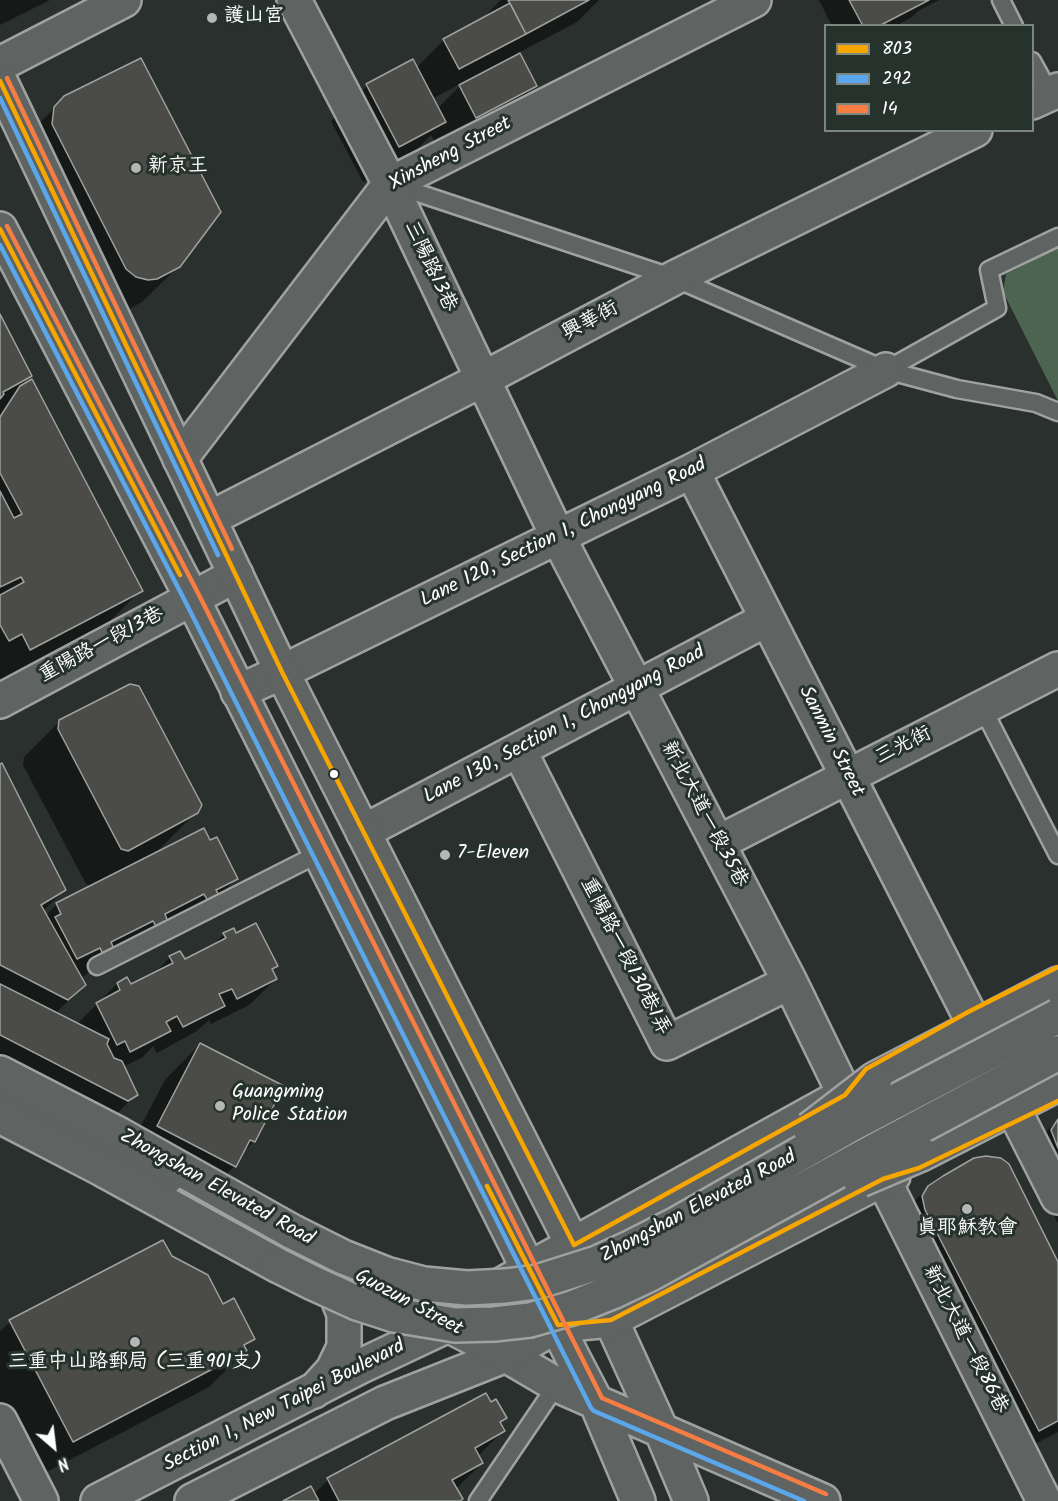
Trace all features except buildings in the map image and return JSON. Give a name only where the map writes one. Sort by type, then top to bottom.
[{"type":"main road","points":[[0,64],[124,0]]},
{"type":"main road","name":"三陽路13巷","points":[[294,0],[390,184],[558,537]]},
{"type":"main road","name":"Xinsheng Street","points":[[180,459],[390,184],[754,0]]},
{"type":"main road","points":[[0,81],[282,672],[611,1320],[691,1501]]},
{"type":"main road","name":"興華街","points":[[209,519],[674,278],[971,132]]},
{"type":"main road","points":[[1,235],[192,598],[558,1325],[565,1373],[597,1404],[823,1501]]},
{"type":"main road","name":"Lane 120, Section 1, Chongyang Road","points":[[238,692],[692,471],[886,370]]},
{"type":"main road","name":"Sanmin Street","points":[[692,471],[968,1012]]},
{"type":"main road","name":"新北大道一段35巷","points":[[558,537],[790,982],[845,1095]]},
{"type":"main road","name":"重陽路一段13巷","points":[[0,701],[236,575]]},
{"type":"main road","name":"Lane 130, Section 1, Chongyang Road","points":[[363,832],[767,619]]},
{"type":"main road","name":"三光街","points":[[718,843],[1058,669]]},
{"type":"main road","name":"重陽路一段130巷1弄","points":[[519,750],[667,1043],[790,982]]},
{"type":"main road","name":"Section 1, New Taipei Boulevard","points":[[845,1095],[866,1069],[968,1012],[1058,967]]},
{"type":"main road","points":[[723,1197],[874,1078],[1058,984]]},
{"type":"main road","name":"Section 1, New Taipei Boulevard","points":[[98,1501],[359,1368],[442,1329],[476,1300],[529,1269],[845,1095],[878,1090],[1058,999]]},
{"type":"main road","name":"Zhongshan Elevated Road","points":[[0,1073],[343,1257],[386,1274],[424,1284],[467,1288],[505,1286],[537,1282],[558,1276],[597,1263],[632,1247],[872,1113],[1058,1016]]},
{"type":"main road","name":"Zhongshan Elevated Road","points":[[0,1116],[313,1283],[357,1303],[394,1315],[456,1325],[494,1324],[530,1320],[572,1308],[612,1292],[693,1251],[897,1138],[1058,1053]]},
{"type":"main road","points":[[884,1179],[911,1148],[1058,1072]]},
{"type":"main road","points":[[693,1251],[921,1154],[1058,1084]]},
{"type":"main road","name":"Guozun Street","points":[[0,1092],[321,1259],[442,1329],[506,1355],[565,1373]]},
{"type":"main road","name":"新北大道一段86巷","points":[[845,1095],[884,1179],[1044,1501]]},
{"type":"main road","points":[[192,1501],[385,1403],[506,1355],[558,1325],[611,1320],[884,1179],[919,1168],[1058,1101]]},
{"type":"main road","points":[[1019,1120],[1058,1197]]},
{"type":"main road","points":[[321,1259],[361,1278],[395,1288],[436,1297],[476,1300]]},
{"type":"main road","points":[[314,1391],[333,1370],[344,1347],[344,1314],[335,1291],[323,1271],[321,1259]]},
{"type":"main road","points":[[597,1404],[638,1501]]},
{"type":"main road","points":[[0,1421],[41,1501]]},
{"type":"lane","points":[[1001,0],[1013,24]]},
{"type":"lane","points":[[1034,66],[1047,95]]},
{"type":"lane","points":[[390,184],[674,278],[886,370],[957,389],[1036,403],[1058,412]]},
{"type":"lane","points":[[886,370],[997,308],[989,270],[1058,237]]},
{"type":"lane","points":[[982,707],[1058,855]]},
{"type":"lane","points":[[97,966],[320,853]]},
{"type":"lane","points":[[478,1501],[565,1373]]},
{"type":"green space","points":[[1058,248],[1058,401],[1003,292],[1006,274]]},
{"type":"transit line","name":"14","points":[[7,78],[232,549]]},
{"type":"transit line","name":"803","points":[[0,81],[282,672],[574,1245],[845,1095],[866,1069],[968,1012],[1058,967]]},
{"type":"transit line","name":"292","points":[[0,98],[218,555]]},
{"type":"transit line","name":"14","points":[[7,226],[199,595],[602,1398],[826,1494]]},
{"type":"transit line","name":"803","points":[[0,229],[180,575]]},
{"type":"transit line","name":"292","points":[[0,245],[185,601],[591,1408],[804,1501]]},
{"type":"transit line","name":"803","points":[[487,1186],[558,1325],[611,1320],[883,1179],[919,1168],[1058,1101]]},
{"type":"place","name":"護山宮","points":[[212,18]]},
{"type":"place","name":"新京王","points":[[136,168]]},
{"type":"place","name":"7-Eleven","points":[[445,855]]},
{"type":"place","name":"Guangming Police Station","points":[[220,1106]]},
{"type":"place","name":"真耶穌教會","points":[[967,1209]]},
{"type":"place","name":"三重中山路郵局 (三重901支)","points":[[135,1342]]}]
